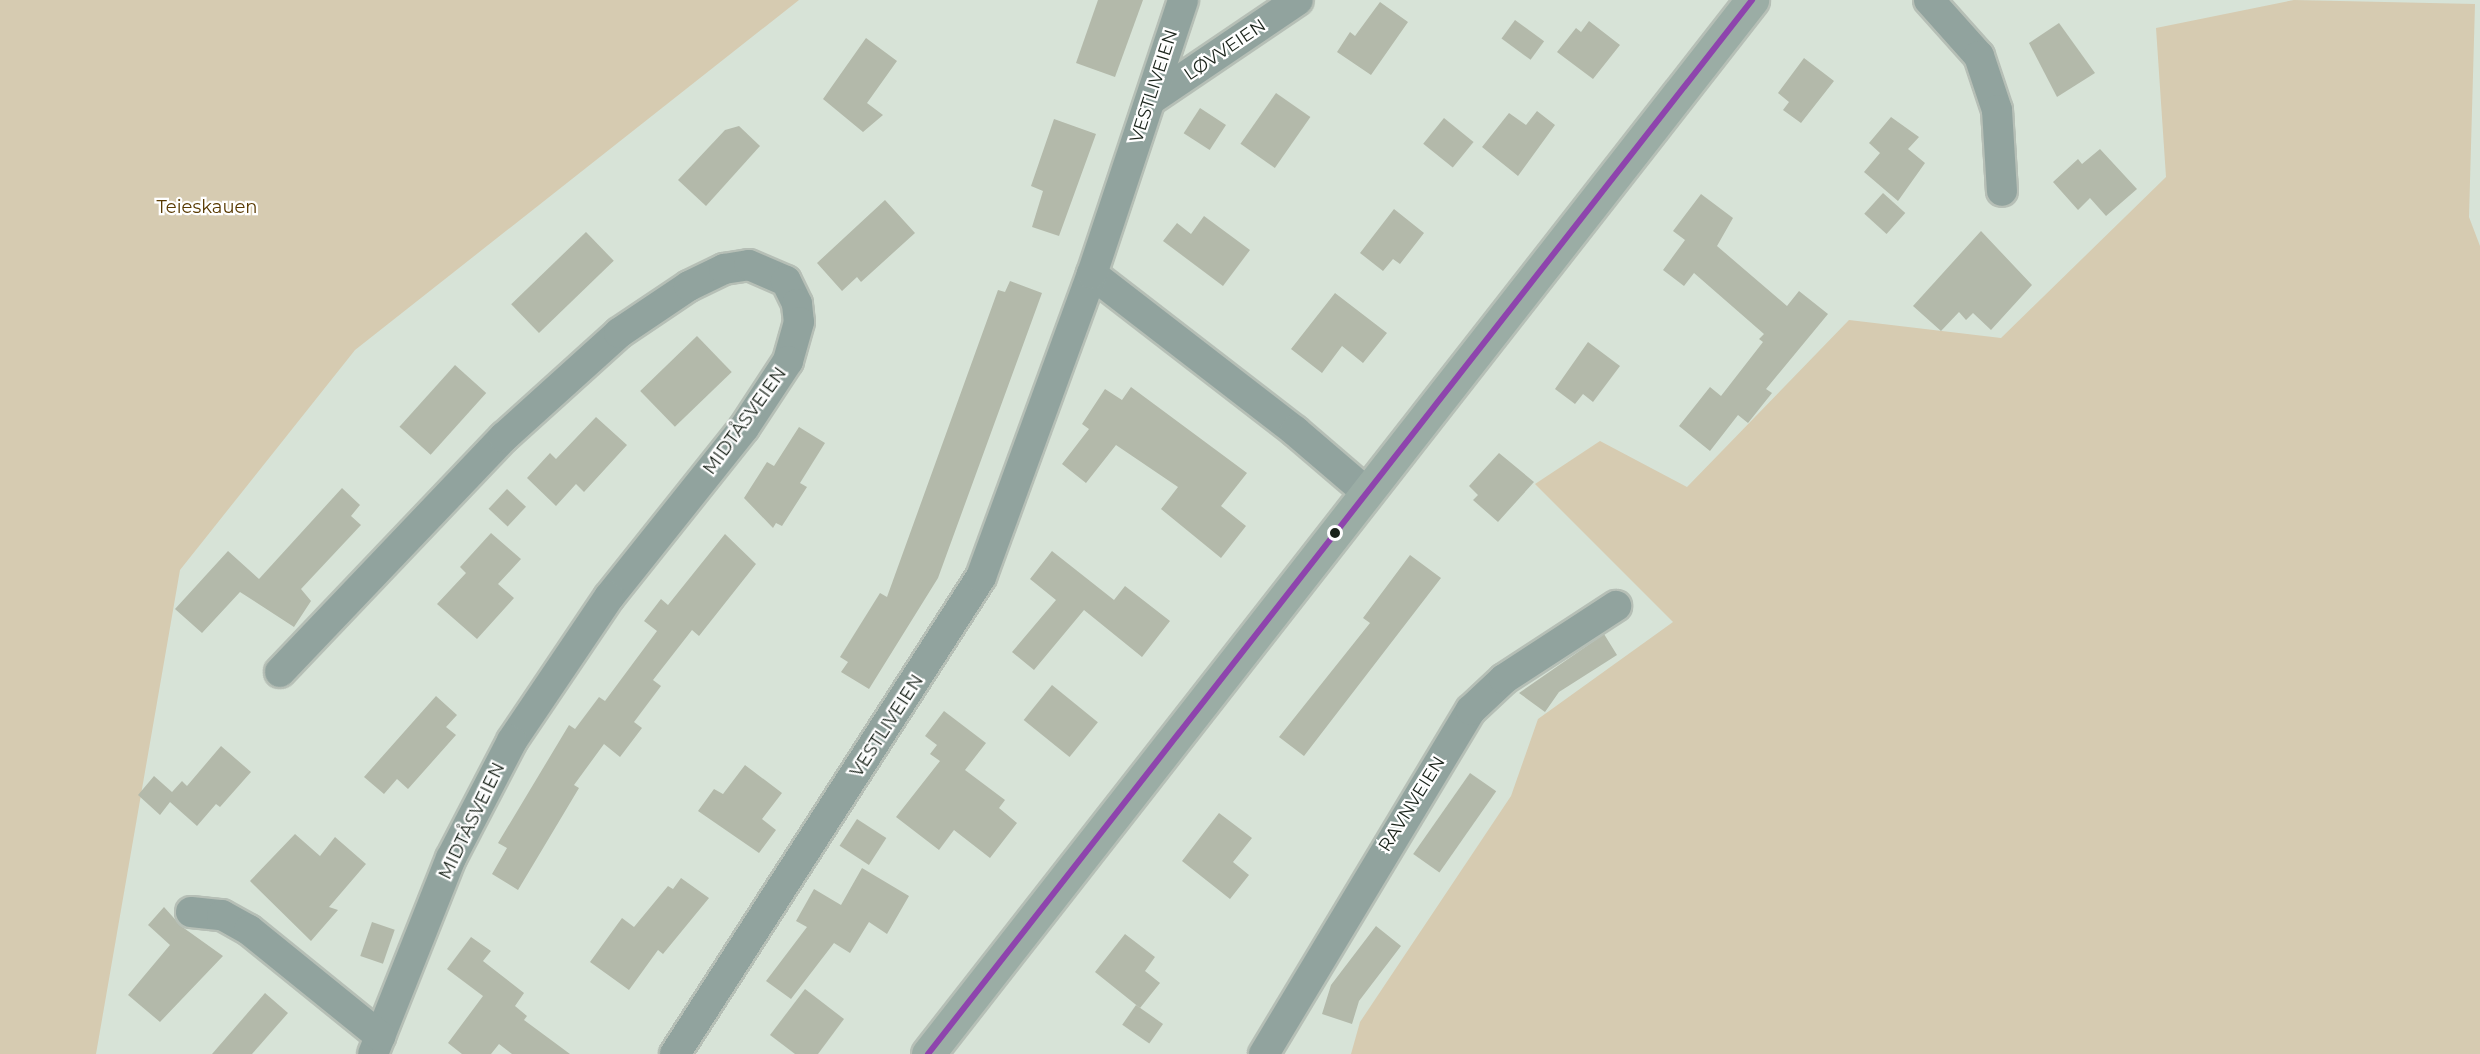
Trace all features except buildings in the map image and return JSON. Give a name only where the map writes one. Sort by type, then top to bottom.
[{"type":"main road","points":[[928,1054],[1365,491],[1752,0]]},
{"type":"street","name":"VESTLIVEIEN","points":[[675,1054],[964,608],[1002,524],[1092,274],[1183,0]]},
{"type":"street","name":"LØVVEIEN","points":[[1152,99],[1298,0]]},
{"type":"street","points":[[1929,0],[1979,56],[1997,110],[2002,191]]},
{"type":"street","name":"MIDTÅSVEIEN","points":[[191,912],[222,915],[249,930],[377,1045],[451,858],[512,741],[609,597],[744,428],[788,361],[799,322],[797,304],[786,281],[748,265],[724,269],[689,286],[619,333],[504,437],[280,672]]},
{"type":"street","points":[[1092,274],[1295,431],[1365,491]]},
{"type":"street","name":"RAVNVEIEN","points":[[1264,1054],[1472,710],[1504,679],[1616,606]]},
{"type":"green space","name":"Teieskauen","points":[[0,0],[799,0],[355,350],[180,570],[96,1054],[0,1054]]},
{"type":"green space","points":[[2294,0],[2475,4],[2469,217],[2480,246],[2480,1054],[1351,1054],[1360,1022],[1511,796],[1538,719],[1673,622],[1535,484],[1600,441],[1687,487],[1849,320],[2001,338],[2166,177],[2156,28]]},
{"type":"transit line","points":[[928,1054],[1752,0]]}]
